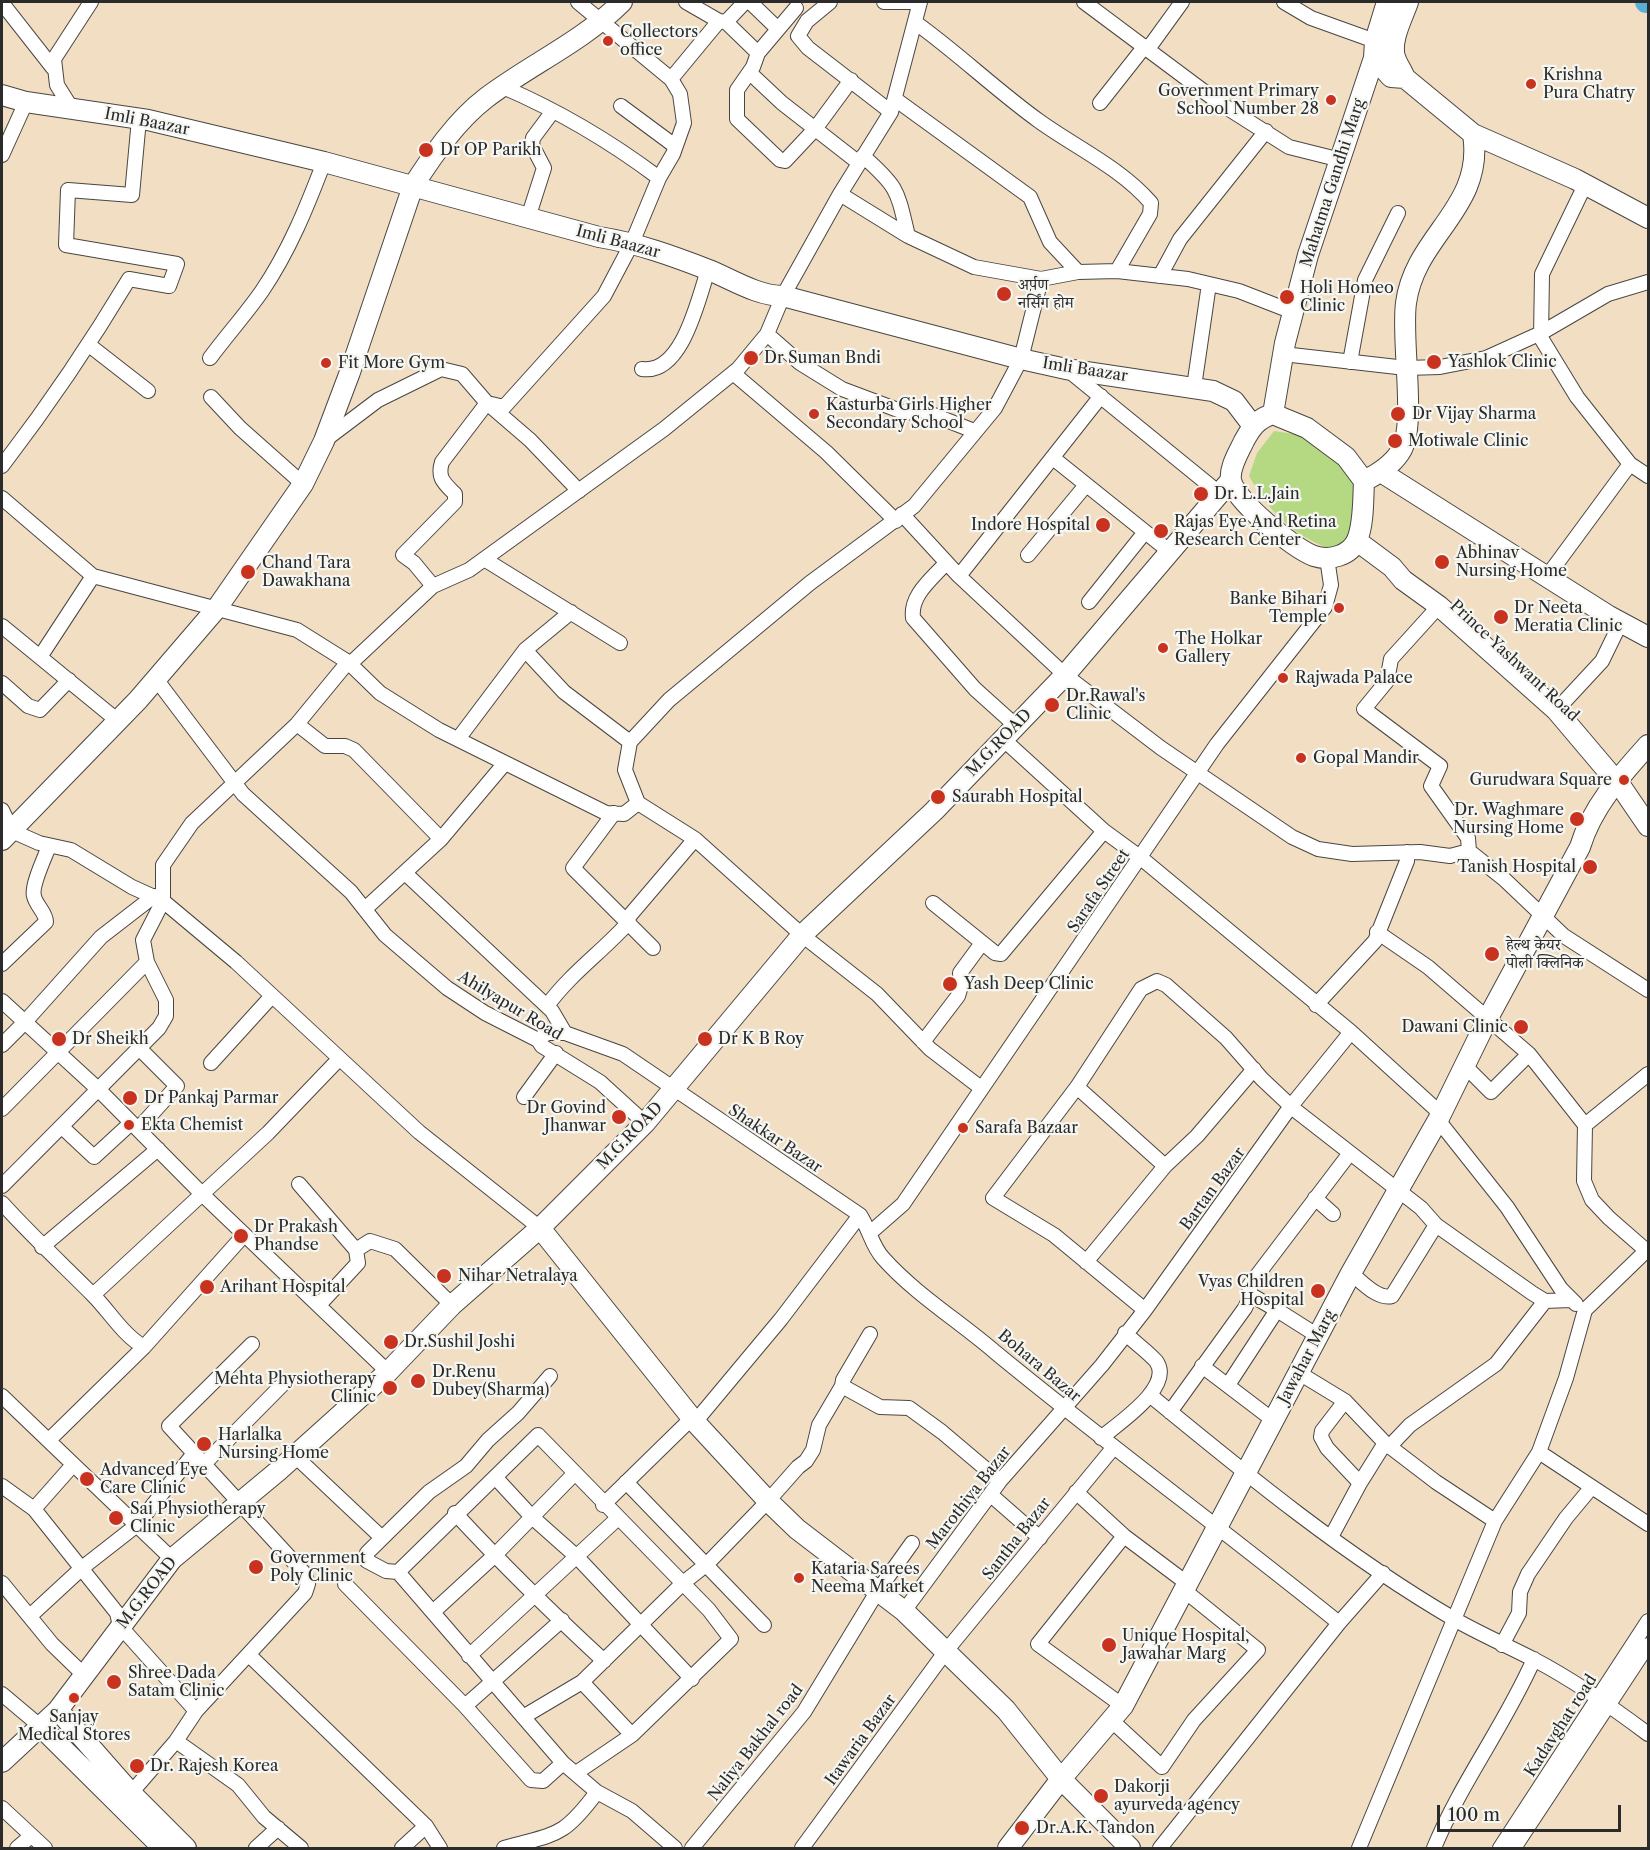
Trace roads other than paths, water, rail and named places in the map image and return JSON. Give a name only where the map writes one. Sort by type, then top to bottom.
[{"type":"main road","points":[[7,835],[118,721],[217,608],[303,484],[324,441],[351,372],[413,186],[466,116],[503,87],[601,21],[622,2]]},
{"type":"main road","points":[[1408,2],[1394,47],[1395,60],[1401,66],[1405,78],[1473,134],[1585,185],[1648,218]]},
{"type":"main road","name":"Mahatma Gandhi Marg","points":[[1273,414],[1283,354],[1308,255],[1341,160],[1375,50],[1385,8]]},
{"type":"main road","points":[[1375,50],[1391,77],[1405,78]]},
{"type":"main road","name":"Imli Baazar","points":[[2,95],[26,102],[139,119],[324,162],[599,237],[632,243],[708,270],[769,296],[783,296],[1021,359],[1066,369],[1213,391],[1234,401],[1253,426]]},
{"type":"main road","points":[[1473,134],[1476,153],[1473,178],[1456,210],[1430,244],[1415,269],[1406,303],[1407,421],[1402,448],[1373,477],[1357,541],[1345,554],[1327,558],[1313,556],[1282,535],[1240,496],[1225,487],[1253,426],[1264,417],[1273,414],[1307,428],[1373,477],[1648,637]]},
{"type":"main road","name":"M.G.ROAD","points":[[2,1762],[58,1710],[172,1559],[388,1372],[452,1305],[540,1228],[645,1123],[802,935],[934,811],[1065,675],[1225,487]]},
{"type":"main road","name":"Prince Yashwant Road","points":[[1357,541],[1392,567],[1403,580],[1439,606],[1556,710],[1623,780]]},
{"type":"main road","name":"Prince Yashwant Road","points":[[1392,567],[1408,571],[1447,599],[1563,703],[1623,780]]},
{"type":"main road","points":[[1623,780],[1648,745]]},
{"type":"main road","points":[[1623,780],[1648,757]]},
{"type":"main road","points":[[1623,780],[1648,805]]},
{"type":"main road","points":[[1623,780],[1648,826]]},
{"type":"main road","name":"Jawahar Marg","points":[[1008,1848],[1061,1779],[1117,1713],[1186,1588],[1215,1528],[1246,1474],[1396,1190],[1439,1117],[1488,1018],[1580,847],[1585,829],[1623,780]]},
{"type":"main road","points":[[540,1228],[694,1420],[768,1501],[797,1529],[904,1611],[946,1651],[1006,1710],[1061,1779],[1128,1848]]},
{"type":"main road","points":[[58,1710],[131,1793],[186,1848]]},
{"type":"main road","points":[[40,1726],[163,1848]]},
{"type":"street","points":[[72,109],[57,85],[53,68],[54,59],[91,2]]},
{"type":"street","points":[[487,403],[504,407],[604,296],[632,243],[684,123],[680,94],[671,79],[578,2]]},
{"type":"street","points":[[686,2],[708,7],[758,53]]},
{"type":"street","points":[[671,79],[723,22],[745,2]]},
{"type":"street","points":[[750,2],[778,29]]},
{"type":"street","points":[[830,2],[807,21],[798,36],[808,48],[851,80],[1030,197],[1050,242],[1078,272]]},
{"type":"street","points":[[884,2],[912,2]]},
{"type":"street","points":[[2,1186],[140,1049],[159,1028],[166,1016],[166,1000],[147,962],[143,940],[158,898],[163,865],[192,823],[297,724],[349,663],[433,586],[469,570],[664,429],[733,373],[767,334],[783,296],[893,106],[920,2]]},
{"type":"street","points":[[1084,2],[1218,102],[1289,147],[1341,160]]},
{"type":"street","points":[[1100,103],[1182,2]]},
{"type":"street","points":[[1284,2],[1375,50]]},
{"type":"street","points":[[2,3],[53,68]]},
{"type":"street","points":[[807,21],[793,5],[778,29],[758,53],[750,73],[736,90],[737,119],[780,160],[785,161],[815,129],[851,80]]},
{"type":"street","points":[[916,23],[950,47],[1001,93],[1101,162],[1151,203],[1150,214],[1117,271]]},
{"type":"street","points":[[750,73],[815,129],[891,181],[899,197],[908,236]]},
{"type":"street","points":[[503,87],[553,111],[618,147],[659,178]]},
{"type":"street","points":[[2,155],[26,102]]},
{"type":"street","points":[[621,106],[675,146]]},
{"type":"street","points":[[528,218],[544,168],[532,145],[533,138],[553,111]]},
{"type":"street","points":[[2,466],[44,412],[89,345],[129,279],[169,286],[177,264],[66,245],[68,190],[132,195],[139,119]]},
{"type":"street","points":[[1160,276],[1180,238],[1266,131]]},
{"type":"street","points":[[210,358],[261,292],[279,262],[297,231],[324,162]]},
{"type":"street","points":[[1585,185],[1542,274],[1541,338],[1577,398],[1630,464],[1648,476]]},
{"type":"street","points":[[840,194],[908,236],[974,267],[1041,279],[1078,272],[1117,271],[1160,276],[1239,291],[1293,312]]},
{"type":"street","points":[[1350,362],[1365,280],[1398,213]]},
{"type":"street","points":[[642,369],[651,370],[662,367],[677,354],[708,270]]},
{"type":"street","points":[[981,1088],[924,1042],[877,994],[802,935],[696,839],[638,803],[625,770],[630,742],[669,700],[810,583],[914,506],[995,408],[1021,359],[1041,279]]},
{"type":"street","points":[[1283,354],[1406,368],[1440,368],[1486,358],[1541,333],[1608,294],[1648,282]]},
{"type":"street","points":[[1194,387],[1209,284]]},
{"type":"street","points":[[767,334],[800,363],[842,389],[906,413],[921,410],[974,431]]},
{"type":"street","points":[[89,345],[148,391]]},
{"type":"street","points":[[324,441],[378,400],[441,369],[462,374],[487,403],[530,440],[579,491]]},
{"type":"street","points":[[1066,369],[1225,487]]},
{"type":"street","points":[[733,373],[899,518],[1065,675],[1263,819],[1292,837],[1318,849],[1352,854],[1407,852],[1450,856],[1468,851]]},
{"type":"street","points":[[959,576],[1101,396]]},
{"type":"street","points":[[211,397],[240,428],[303,484]]},
{"type":"street","points":[[433,586],[414,563],[403,555],[455,502],[455,494],[441,480],[438,473],[442,462],[487,403]]},
{"type":"street","points":[[1053,458],[1169,551]]},
{"type":"street","points":[[1546,578],[1630,464]]},
{"type":"street","points":[[1028,555],[1086,485]]},
{"type":"street","points":[[2,498],[93,576],[297,630],[349,663],[380,693],[439,730],[606,813],[624,814],[638,803]]},
{"type":"street","points":[[1089,602],[1145,532]]},
{"type":"street","name":"Sarafa Street","points":[[871,1232],[903,1204],[1217,744],[1325,607],[1331,585],[1327,558]]},
{"type":"street","points":[[484,559],[620,643]]},
{"type":"street","points":[[946,563],[918,595],[912,609],[913,618],[1009,732],[1104,831],[1141,858],[1316,1005],[1352,1032],[1439,1117],[1507,1208],[1570,1300],[1585,1310]]},
{"type":"street","points":[[40,657],[93,576]]},
{"type":"street","points":[[1439,606],[1391,659],[1387,681],[1364,709],[1440,766],[1431,786],[1468,838],[1468,851],[1564,936],[1648,990]]},
{"type":"street","points":[[458,739],[525,650],[571,612]]},
{"type":"street","points":[[1563,703],[1602,661],[1621,622]]},
{"type":"street","points":[[2,626],[118,721]]},
{"type":"street","points":[[525,650],[564,692],[630,742]]},
{"type":"street","name":"Ahilyapur Road","points":[[156,679],[212,755],[236,782],[243,795],[366,908],[385,935],[447,988],[485,1013],[538,1040],[542,1046],[600,1082],[645,1123]]},
{"type":"street","points":[[2,683],[28,706],[40,710],[69,680]]},
{"type":"street","points":[[297,724],[325,746],[345,746],[354,750],[441,839]]},
{"type":"street","points":[[366,908],[441,839],[505,763]]},
{"type":"street","points":[[2,810],[7,835],[71,850],[132,887],[158,898],[200,930],[418,1132],[540,1228]]},
{"type":"street","points":[[614,813],[573,868],[653,948]]},
{"type":"street","points":[[933,903],[998,954],[1004,951],[1104,831]]},
{"type":"street","points":[[547,1006],[564,982],[607,945],[696,839]]},
{"type":"street","points":[[2,964],[46,922],[46,916],[34,897],[33,889],[49,846]]},
{"type":"street","points":[[1316,1005],[1375,941],[1407,861],[1407,852]]},
{"type":"street","points":[[405,873],[558,1017],[565,1032],[547,1033],[538,1040]]},
{"type":"street","points":[[2,1044],[24,1023],[101,937],[158,898]]},
{"type":"street","points":[[1359,1848],[1495,1521],[1539,1452],[1566,1378],[1585,1310],[1648,1251],[1592,1200],[1584,1181],[1585,1125],[1529,1054],[1428,967],[1377,932]]},
{"type":"street","points":[[924,1042],[958,996],[962,986],[960,973],[982,943]]},
{"type":"street","points":[[2,1109],[147,962]]},
{"type":"street","points":[[1145,1310],[1054,1235],[993,1198],[1077,1087],[1141,989],[1157,981],[1166,985],[1226,1038],[1291,1106],[1421,1208],[1436,1225],[1545,1301],[1570,1300]]},
{"type":"street","points":[[211,1063],[271,998]]},
{"type":"street","points":[[2,1001],[57,1055],[99,1090],[244,1235],[388,1372]]},
{"type":"street","name":"Shakkar Bazar","points":[[565,1032],[623,1054],[672,1090],[860,1215]]},
{"type":"street","name":"Bartan Bazar","points":[[1102,1365],[1145,1310],[1291,1106],[1352,1032]]},
{"type":"street","points":[[62,1126],[94,1157],[135,1126],[177,1086],[140,1049]]},
{"type":"street","points":[[524,1097],[556,1053]]},
{"type":"street","points":[[1465,1066],[1491,1092],[1529,1054]]},
{"type":"street","points":[[93,1295],[268,1133],[339,1059]]},
{"type":"street","points":[[1086,1262],[1165,1166],[1197,1136],[1254,1069]]},
{"type":"street","points":[[1585,1125],[1648,1074]]},
{"type":"street","points":[[1077,1087],[1165,1166]]},
{"type":"street","points":[[42,1247],[158,1149]]},
{"type":"street","points":[[1170,1412],[1245,1308],[1251,1295],[1249,1286],[1350,1153]]},
{"type":"street","points":[[299,1184],[356,1250],[358,1263],[319,1305]]},
{"type":"street","points":[[1315,1198],[1333,1215]]},
{"type":"street","points":[[2,1203],[42,1247],[93,1295],[134,1342],[144,1347]]},
{"type":"street","points":[[603,1505],[694,1420],[781,1319],[860,1215]]},
{"type":"street","name":"Bohara Bazar","points":[[860,1215],[871,1232],[873,1245],[884,1259],[1101,1438],[1215,1528],[1238,1541],[1339,1623]]},
{"type":"street","points":[[1351,1274],[1379,1295],[1385,1298],[1392,1296],[1436,1225]]},
{"type":"street","points":[[49,1440],[144,1347],[244,1235]]},
{"type":"street","points":[[356,1250],[370,1242],[395,1249],[452,1305]]},
{"type":"street","points":[[1251,1295],[1318,1336]]},
{"type":"street","points":[[1331,1537],[1360,1483],[1387,1445],[1410,1425],[1496,1364],[1545,1301]]},
{"type":"street","points":[[1228,1385],[1277,1310]]},
{"type":"street","points":[[1101,1438],[1151,1396],[1160,1375],[1157,1362],[1125,1333]]},
{"type":"street","points":[[523,1717],[582,1682],[683,1583],[707,1564],[806,1461],[813,1450],[819,1425],[870,1334]]},
{"type":"street","points":[[131,1793],[176,1741],[196,1711],[305,1593],[308,1579],[169,1426],[252,1344]]},
{"type":"street","name":"Marothiya Bazar","points":[[904,1611],[1000,1481],[1102,1365]]},
{"type":"street","points":[[1202,1366],[1273,1420]]},
{"type":"street","points":[[1299,1373],[1345,1401],[1387,1445],[1436,1482],[1495,1521]]},
{"type":"street","points":[[550,1376],[518,1413],[488,1440],[466,1466],[429,1492],[380,1539],[367,1553],[367,1561],[386,1571],[398,1572],[469,1656],[495,1681],[563,1763],[597,1792],[632,1811],[675,1848]]},
{"type":"street","points":[[205,1463],[285,1382]]},
{"type":"street","points":[[842,1386],[880,1407],[909,1408],[942,1432],[1000,1481]]},
{"type":"street","points":[[2,1396],[49,1440],[72,1466],[172,1559]]},
{"type":"street","points":[[1151,1396],[1246,1474],[1383,1574],[1454,1619],[1534,1659],[1604,1700],[1648,1734]]},
{"type":"street","points":[[1345,1401],[1322,1431],[1321,1437],[1327,1448],[1360,1483]]},
{"type":"street","points":[[398,1572],[455,1514],[496,1479],[538,1435],[560,1456],[603,1505],[683,1583],[731,1639],[633,1735],[576,1773]]},
{"type":"street","name":"Santha Bazar","points":[[946,1651],[1114,1447]]},
{"type":"street","points":[[30,1616],[82,1568],[137,1525],[195,1452]]},
{"type":"street","points":[[1539,1452],[1648,1525]]},
{"type":"street","points":[[294,1455],[379,1535],[380,1539]]},
{"type":"street","points":[[34,1509],[72,1466]]},
{"type":"street","points":[[433,1612],[494,1556],[574,1474]]},
{"type":"street","points":[[496,1479],[532,1517],[577,1557],[692,1679]]},
{"type":"street","points":[[626,1482],[764,1625]]},
{"type":"street","points":[[2,1486],[34,1509],[117,1613],[120,1626],[196,1711]]},
{"type":"street","points":[[1502,1645],[1519,1613],[1520,1592],[1528,1574],[1566,1518],[1591,1488]]},
{"type":"street","points":[[1076,1492],[1258,1650],[1194,1720],[1162,1767],[1117,1713],[1038,1644],[1124,1536]]},
{"type":"street","points":[[991,1495],[1040,1538]]},
{"type":"street","points":[[455,1514],[534,1598],[562,1620],[604,1662]]},
{"type":"street","points":[[469,1656],[618,1518]]},
{"type":"street","name":"Naliya Bakhal road","points":[[692,1848],[804,1712],[877,1592],[912,1543]]},
{"type":"street","points":[[1160,1848],[1339,1623],[1383,1574]]},
{"type":"street","points":[[345,1584],[465,1706],[531,1780],[543,1781],[563,1763]]},
{"type":"street","points":[[5,1593],[30,1616],[52,1644],[85,1676]]},
{"type":"street","points":[[465,1706],[562,1620]]},
{"type":"street","name":"Kadavghat road","points":[[1500,1848],[1604,1700],[1648,1621]]},
{"type":"street","points":[[1514,1848],[1586,1742],[1604,1700],[1648,1645]]},
{"type":"street","name":"Itawaria Bazar","points":[[802,1848],[946,1651]]},
{"type":"street","points":[[249,1654],[426,1826],[440,1848]]},
{"type":"street","points":[[1434,1848],[1449,1813],[1519,1692],[1534,1659]]},
{"type":"street","points":[[582,1682],[633,1735]]},
{"type":"street","points":[[2,1694],[40,1726]]},
{"type":"street","points":[[176,1741],[238,1785],[264,1817],[301,1848]]},
{"type":"street","points":[[504,1848],[550,1837],[577,1820],[597,1792]]},
{"type":"street","points":[[2,1808],[45,1848]]},
{"type":"street","points":[[402,1848],[426,1826]]},
{"type":"street","points":[[256,1848],[278,1828]]},
{"type":"street","points":[[16,1848],[31,1836]]},
{"type":"place","name":"Collectors office","points":[[608,41]]},
{"type":"place","name":"Krishna Pura Chatry","points":[[1531,84]]},
{"type":"place","name":"Government Primary School Number 28","points":[[1331,100]]},
{"type":"place","name":"Dr OP Parikh","points":[[426,150]]},
{"type":"place","name":"अर्पण नर्सिंग होम","points":[[1004,294]]},
{"type":"place","name":"Holi Homeo Clinic","points":[[1287,297]]},
{"type":"place","name":"Dr Suman Bndi","points":[[751,358]]},
{"type":"place","name":"Yashlok Clinic","points":[[1434,362]]},
{"type":"place","name":"Fit More Gym","points":[[326,363]]},
{"type":"place","name":"Kasturba Girls Higher Secondary School","points":[[814,414]]},
{"type":"place","name":"Dr Vijay Sharma","points":[[1398,414]]},
{"type":"place","name":"Motiwale Clinic","points":[[1395,441]]},
{"type":"place","name":"Dr. L.L.Jain","points":[[1201,494]]},
{"type":"place","name":"Indore Hospital","points":[[1103,525]]},
{"type":"place","name":"Rajas Eye And Retina Research Center","points":[[1161,531]]},
{"type":"place","name":"Abhinav Nursing Home","points":[[1442,562]]},
{"type":"place","name":"Chand Tara Dawakhana","points":[[248,572]]},
{"type":"place","name":"Banke Bihari Temple","points":[[1339,608]]},
{"type":"place","name":"Dr Neeta Meratia Clinic","points":[[1501,617]]},
{"type":"place","name":"The Holkar Gallery","points":[[1163,648]]},
{"type":"place","name":"Rajwada Palace","points":[[1283,678]]},
{"type":"place","name":"Dr.Rawal's Clinic","points":[[1052,705]]},
{"type":"place","name":"Gopal Mandir","points":[[1301,758]]},
{"type":"place","name":"Gurudwara Square","points":[[1624,780]]},
{"type":"place","name":"Saurabh Hospital","points":[[938,797]]},
{"type":"place","name":"Dr. Waghmare Nursing Home","points":[[1577,819]]},
{"type":"place","name":"Tanish Hospital","points":[[1590,867]]},
{"type":"place","name":"हेल्थ केयर पोली क्लिनिक","points":[[1492,954]]},
{"type":"place","name":"Yash Deep Clinic","points":[[950,984]]},
{"type":"place","name":"Dawani Clinic","points":[[1521,1027]]},
{"type":"place","name":"Dr Sheikh","points":[[59,1039]]},
{"type":"place","name":"Dr K B Roy","points":[[705,1039]]},
{"type":"place","name":"Dr Pankaj Parmar","points":[[130,1098]]},
{"type":"place","name":"Dr Govind Jhanwar","points":[[619,1117]]},
{"type":"place","name":"Ekta Chemist","points":[[129,1125]]},
{"type":"place","name":"Sarafa Bazaar","points":[[963,1128]]},
{"type":"place","name":"Dr Prakash Phandse","points":[[241,1236]]},
{"type":"place","name":"Nihar Netralaya","points":[[444,1276]]},
{"type":"place","name":"Arihant Hospital","points":[[207,1287]]},
{"type":"place","name":"Vyas Children Hospital","points":[[1318,1291]]},
{"type":"place","name":"Dr.Sushil Joshi","points":[[391,1342]]},
{"type":"place","name":"Dr.Renu Dubey(Sharma)","points":[[418,1381]]},
{"type":"place","name":"Mehta Physiotherapy Clinic","points":[[390,1388]]},
{"type":"place","name":"Harlalka Nursing Home","points":[[204,1444]]},
{"type":"place","name":"Advanced Eye Care Clinic","points":[[87,1479]]},
{"type":"place","name":"Sai Physiotherapy Clinic","points":[[116,1518]]},
{"type":"place","name":"Government Poly Clinic","points":[[256,1567]]},
{"type":"place","name":"Kataria Sarees Neema Market","points":[[799,1578]]},
{"type":"place","name":"Unique Hospital, Jawahar Marg","points":[[1109,1645]]},
{"type":"place","name":"Shree Dada Satam Clinic","points":[[114,1682]]},
{"type":"place","name":"Sanjay Medical Stores","points":[[74,1698]]},
{"type":"place","name":"Dr. Rajesh Korea","points":[[137,1766]]},
{"type":"place","name":"Dakorji ayurveda agency","points":[[1101,1796]]},
{"type":"place","name":"Dr.A.K. Tandon","points":[[1022,1828]]}]
